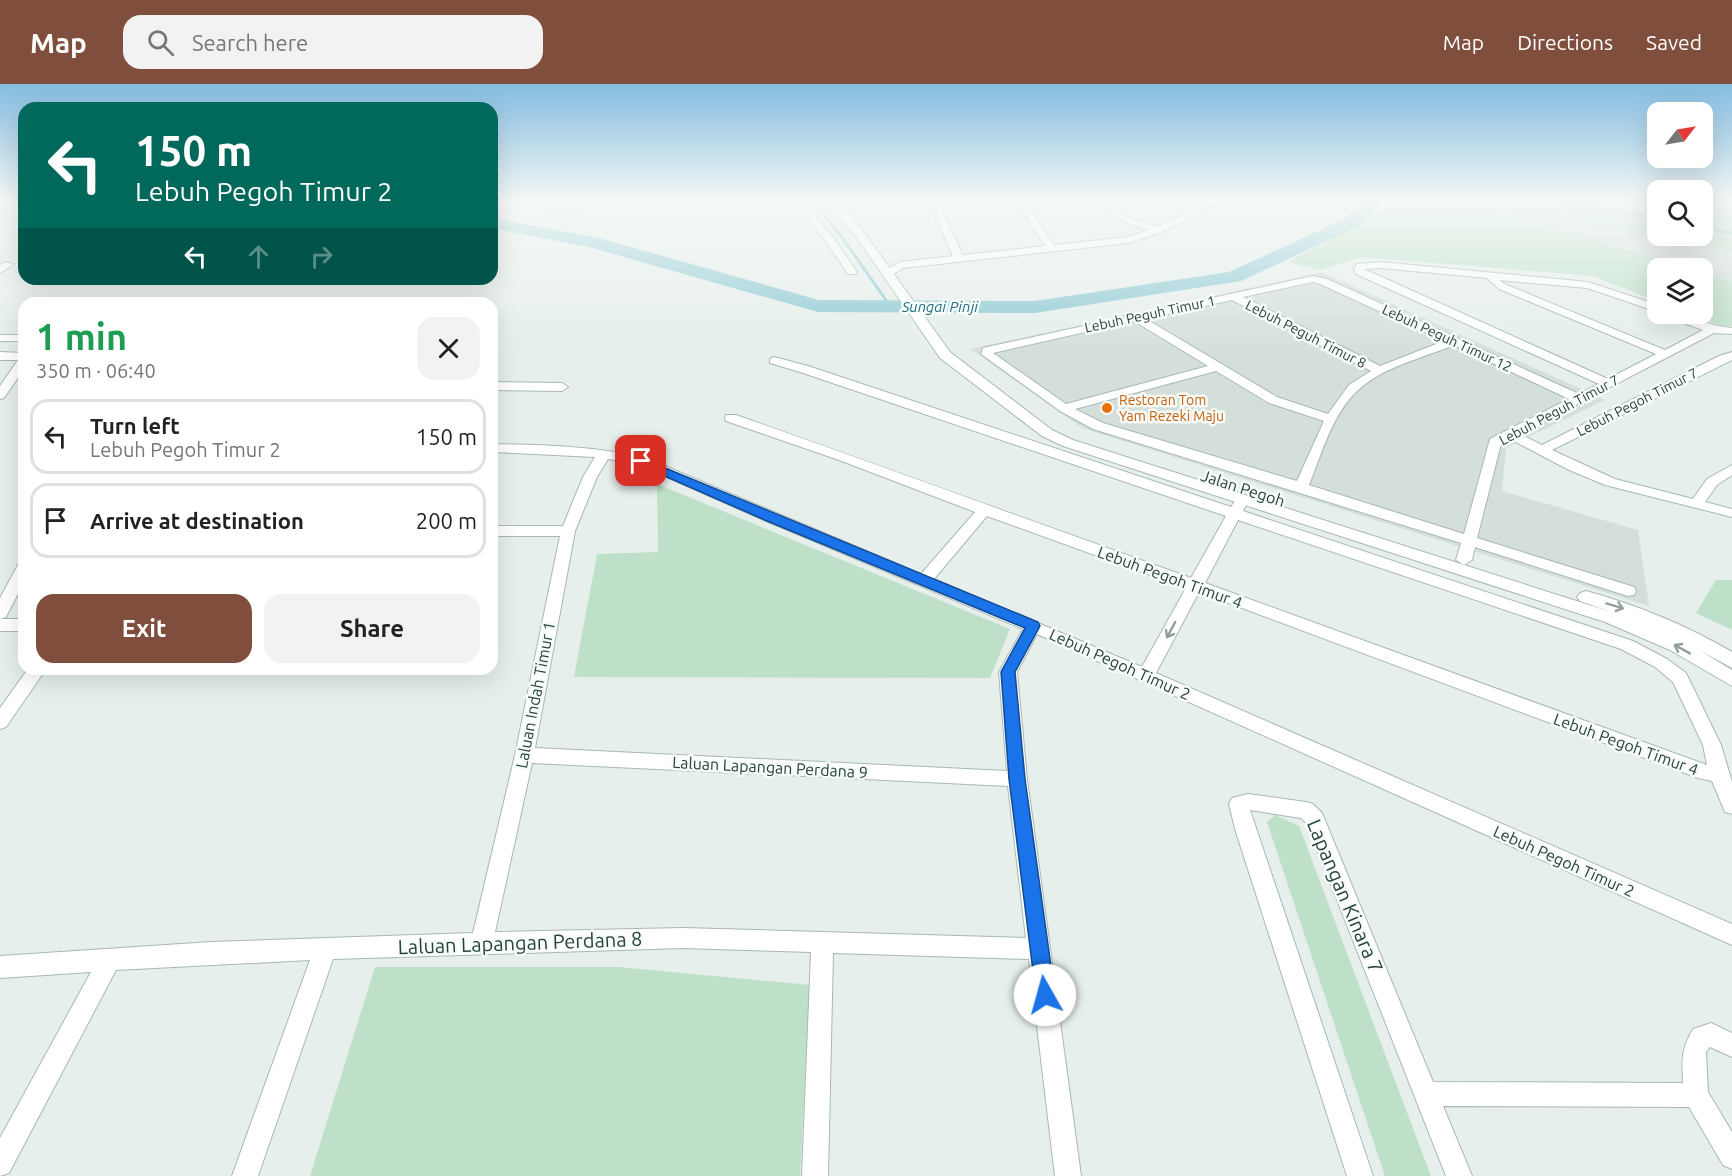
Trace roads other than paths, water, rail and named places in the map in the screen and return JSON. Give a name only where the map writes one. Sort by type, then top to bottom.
[{"type":"street","points":[[839,252],[852,272]]},
{"type":"street","name":"Jalan Pegoh","points":[[873,252],[939,344],[958,352],[1073,435],[1641,614],[1683,632],[1732,661]]},
{"type":"street","points":[[956,252],[960,260]]},
{"type":"street","points":[[879,260],[900,265],[1034,252]]},
{"type":"street","points":[[889,274],[900,265]]},
{"type":"street","name":"Lebuh Peguh Timur 12","points":[[1489,276],[1381,265],[1361,266],[1360,272],[1610,384]]},
{"type":"street","points":[[1489,276],[1588,285],[1647,305]]},
{"type":"street","points":[[1489,276],[1503,287],[1666,354]]},
{"type":"street","name":"Lebuh Peguh Timur 12","points":[[1313,279],[1323,281],[1580,399]]},
{"type":"street","name":"Lebuh Peguh Timur 1","points":[[1064,408],[987,354],[987,350],[1313,279]]},
{"type":"street","name":"Lebuh Peguh Timur 8","points":[[1232,296],[1380,371]]},
{"type":"street","points":[[1137,318],[1216,367],[1289,407],[1332,419]]},
{"type":"street","points":[[1696,324],[1712,330],[1732,331]]},
{"type":"street","name":"Lebuh Peguh Timur 7","points":[[1464,560],[1471,541],[1495,442],[1712,330]]},
{"type":"street","points":[[0,338],[18,338]]},
{"type":"street","points":[[1301,487],[1332,419],[1353,387],[1380,371],[1454,342]]},
{"type":"street","points":[[939,344],[945,355],[1047,433],[1068,443],[1646,631],[1676,645],[1732,679]]},
{"type":"street","points":[[0,356],[18,358]]},
{"type":"street","name":"Lebuh Pegoh Timur 7","points":[[1542,450],[1732,356]]},
{"type":"street","name":"Lebuh Pegoh Timur 4","points":[[730,418],[844,456],[984,510],[1195,585],[1705,773],[1719,774],[1712,745],[1680,678],[1661,663],[1627,645],[804,369],[774,361]]},
{"type":"street","points":[[0,395],[18,367]]},
{"type":"street","points":[[1064,408],[1216,367]]},
{"type":"street","points":[[498,386],[562,387]]},
{"type":"street","points":[[1064,408],[1088,422],[1111,430],[1301,487],[1628,591]]},
{"type":"street","points":[[1510,434],[1572,466],[1610,482],[1732,513]]},
{"type":"street","name":"Lebuh Pegoh Timur 2","points":[[498,448],[564,450],[641,461],[771,518],[1033,626],[1732,936]]},
{"type":"street","name":"Laluan Indah Timur 1","points":[[482,943],[524,755],[567,531],[590,477],[604,454]]},
{"type":"street","points":[[1696,505],[1712,482],[1732,469]]},
{"type":"street","points":[[1202,475],[1230,488],[1243,499],[1259,498],[1287,502]]},
{"type":"street","points":[[1146,676],[1243,499]]},
{"type":"street","points":[[924,580],[984,510]]},
{"type":"street","points":[[498,531],[567,531]]},
{"type":"street","points":[[1424,557],[1464,560],[1510,585]]},
{"type":"street","points":[[0,613],[18,578]]},
{"type":"street","points":[[0,626],[18,626]]},
{"type":"street","points":[[1033,626],[1008,672],[1017,779],[1068,1176]]},
{"type":"street","points":[[2,718],[33,675]]},
{"type":"street","name":"Laluan Lapangan Perdana 9","points":[[524,755],[1017,779]]},
{"type":"street","points":[[1719,774],[1732,807]]},
{"type":"street","name":"Lapangan Kinara 7","points":[[1360,1176],[1245,830],[1239,804],[1248,802],[1306,810],[1315,819],[1459,1176]]},
{"type":"street","name":"Laluan Lapangan Perdana 8","points":[[0,967],[211,953],[682,938],[1040,950]]},
{"type":"street","points":[[815,1176],[822,942]]},
{"type":"street","points":[[245,1176],[325,950]]},
{"type":"street","points":[[0,1164],[109,960]]},
{"type":"street","points":[[1732,1045],[1711,1035],[1701,1037],[1694,1050],[1696,1095],[1732,1156]]},
{"type":"street","points":[[1426,1094],[1696,1095]]},
{"type":"waterway","name":"Sungai Pinji","points":[[627,252],[818,306],[1035,307],[1234,277],[1288,252]]},
{"type":"waterway","points":[[852,252],[890,306]]},
{"type":"place","name":"Restoran Tom Yam Rezeki Maju","points":[[1107,408]]}]
